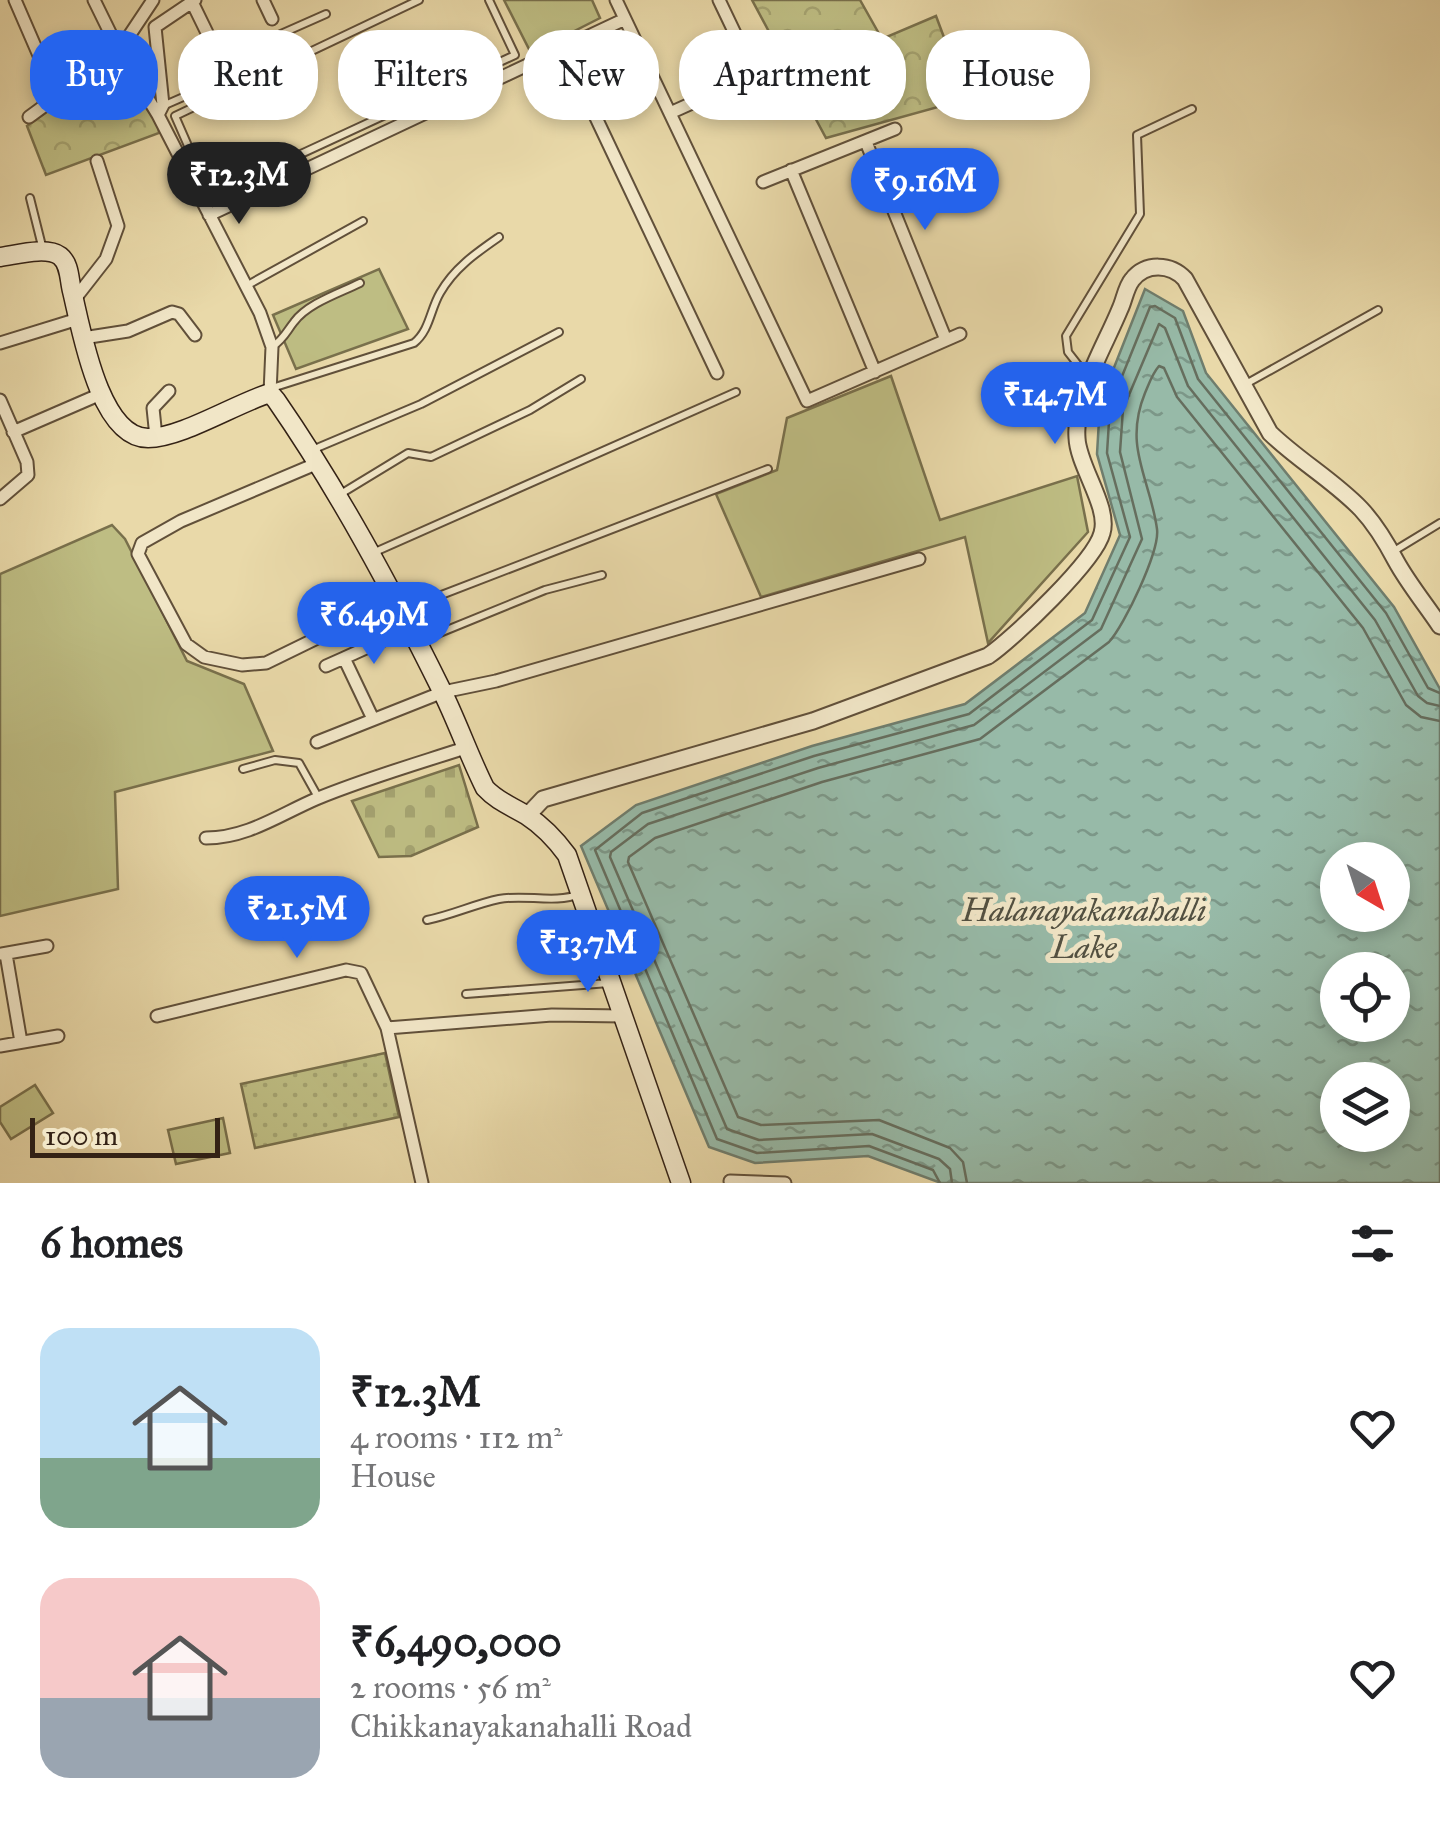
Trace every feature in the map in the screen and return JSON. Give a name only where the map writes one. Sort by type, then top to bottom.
[{"type":"main road","points":[[0,257],[44,252],[58,254],[68,266],[83,338],[103,393],[124,429],[132,435],[171,434],[270,391],[314,457],[398,606],[443,692],[485,788],[555,838],[568,855],[682,1183]]},
{"type":"street","points":[[15,0],[30,34]]},
{"type":"street","points":[[94,0],[109,30]]},
{"type":"street","points":[[133,30],[153,0]]},
{"type":"street","points":[[262,0],[272,19]]},
{"type":"street","points":[[616,0],[807,401],[960,334]]},
{"type":"street","points":[[670,113],[752,76],[720,0]]},
{"type":"street","points":[[160,110],[156,27],[194,1],[206,30]]},
{"type":"street","points":[[601,30],[624,19]]},
{"type":"street","points":[[210,216],[523,67]]},
{"type":"street","points":[[158,107],[188,163],[272,347],[270,391]]},
{"type":"street","points":[[598,120],[717,373]]},
{"type":"street","points":[[763,182],[895,129]]},
{"type":"street","points":[[866,142],[946,340]]},
{"type":"street","points":[[0,343],[76,309],[106,259],[118,226],[96,161]]},
{"type":"street","points":[[790,170],[875,372]]},
{"type":"street","points":[[527,816],[543,799],[812,721],[998,649],[1092,554],[1104,529],[1076,440],[1080,404],[1131,281],[1159,266],[1171,268],[1185,279],[1270,434],[1363,511],[1440,626]]},
{"type":"street","points":[[83,338],[128,330],[172,312],[179,314],[195,335]]},
{"type":"street","points":[[156,437],[153,408],[169,391]]},
{"type":"street","points":[[14,432],[103,393]]},
{"type":"street","points":[[0,400],[27,462],[28,475],[0,499]]},
{"type":"street","points":[[314,457],[142,543],[138,554],[186,644],[204,656],[255,666],[398,606]]},
{"type":"street","points":[[317,742],[443,692],[496,682],[919,559]]},
{"type":"street","points":[[326,666],[413,636]]},
{"type":"street","points":[[344,658],[374,719]]},
{"type":"street","points":[[206,838],[243,833],[318,798],[465,748]]},
{"type":"street","points":[[21,1042],[3,954],[46,946]]},
{"type":"street","points":[[157,1016],[346,970],[361,974],[387,1028],[422,1183]]},
{"type":"street","points":[[387,1028],[552,1016],[623,1016]]},
{"type":"street","points":[[0,1046],[58,1036]]},
{"type":"street","points":[[730,1180],[786,1183]]},
{"type":"lane","points":[[419,0],[175,116],[188,163],[210,196],[515,55],[489,0]]},
{"type":"lane","points":[[160,110],[275,57],[274,37],[326,14]]},
{"type":"lane","points":[[1090,380],[1068,352],[1066,336],[1140,214],[1137,135],[1192,109]]},
{"type":"lane","points":[[30,198],[44,252]]},
{"type":"lane","points":[[246,286],[363,221]]},
{"type":"lane","points":[[270,391],[414,343],[425,330],[440,293],[464,261],[499,238]]},
{"type":"lane","points":[[272,347],[303,314],[360,283]]},
{"type":"lane","points":[[1242,386],[1378,310]]},
{"type":"lane","points":[[314,457],[559,332]]},
{"type":"lane","points":[[337,496],[408,453],[432,456],[530,410],[582,379]]},
{"type":"lane","points":[[370,555],[736,392]]},
{"type":"lane","points":[[398,606],[768,469]]},
{"type":"lane","points":[[1393,552],[1440,522]]},
{"type":"lane","points":[[413,636],[545,590],[602,575]]},
{"type":"lane","points":[[243,769],[275,760],[299,763],[318,798]]},
{"type":"lane","points":[[428,920],[496,900],[523,896],[565,900],[581,893]]},
{"type":"lane","points":[[466,994],[614,983]]},
{"type":"green space","points":[[504,0],[592,0],[600,18],[576,30],[523,30],[523,37]]},
{"type":"green space","points":[[752,0],[860,0],[877,30],[768,30]]},
{"type":"green space","points":[[936,16],[941,30],[926,30],[926,110],[906,116],[903,30]]},
{"type":"green space","points":[[35,120],[156,120],[159,133],[46,175],[27,126]]},
{"type":"green space","points":[[816,120],[891,120],[826,138]]},
{"type":"green space","points":[[379,269],[408,329],[296,369],[273,315]]},
{"type":"green space","points":[[891,376],[940,520],[1077,476],[1088,532],[988,643],[965,537],[761,597],[716,494],[777,470],[787,418]]},
{"type":"green space","points":[[112,525],[125,539],[187,661],[244,684],[273,751],[115,792],[118,889],[0,916],[0,574]]},
{"type":"green space","points":[[459,765],[478,827],[411,856],[379,857],[352,801]]},
{"type":"green space","points":[[385,1053],[399,1117],[255,1148],[241,1084]]},
{"type":"green space","points":[[35,1085],[53,1113],[11,1139],[0,1122],[0,1107]]},
{"type":"green space","points":[[223,1118],[230,1153],[176,1164],[168,1130]]},
{"type":"water","name":"Halanayakanahalli Lake","points":[[1145,289],[1183,311],[1206,373],[1394,607],[1440,689],[1440,1183],[941,1183],[868,1156],[755,1163],[709,1147],[581,846],[636,805],[812,746],[965,704],[1085,613],[1120,535],[1097,454],[1100,403]]}]
